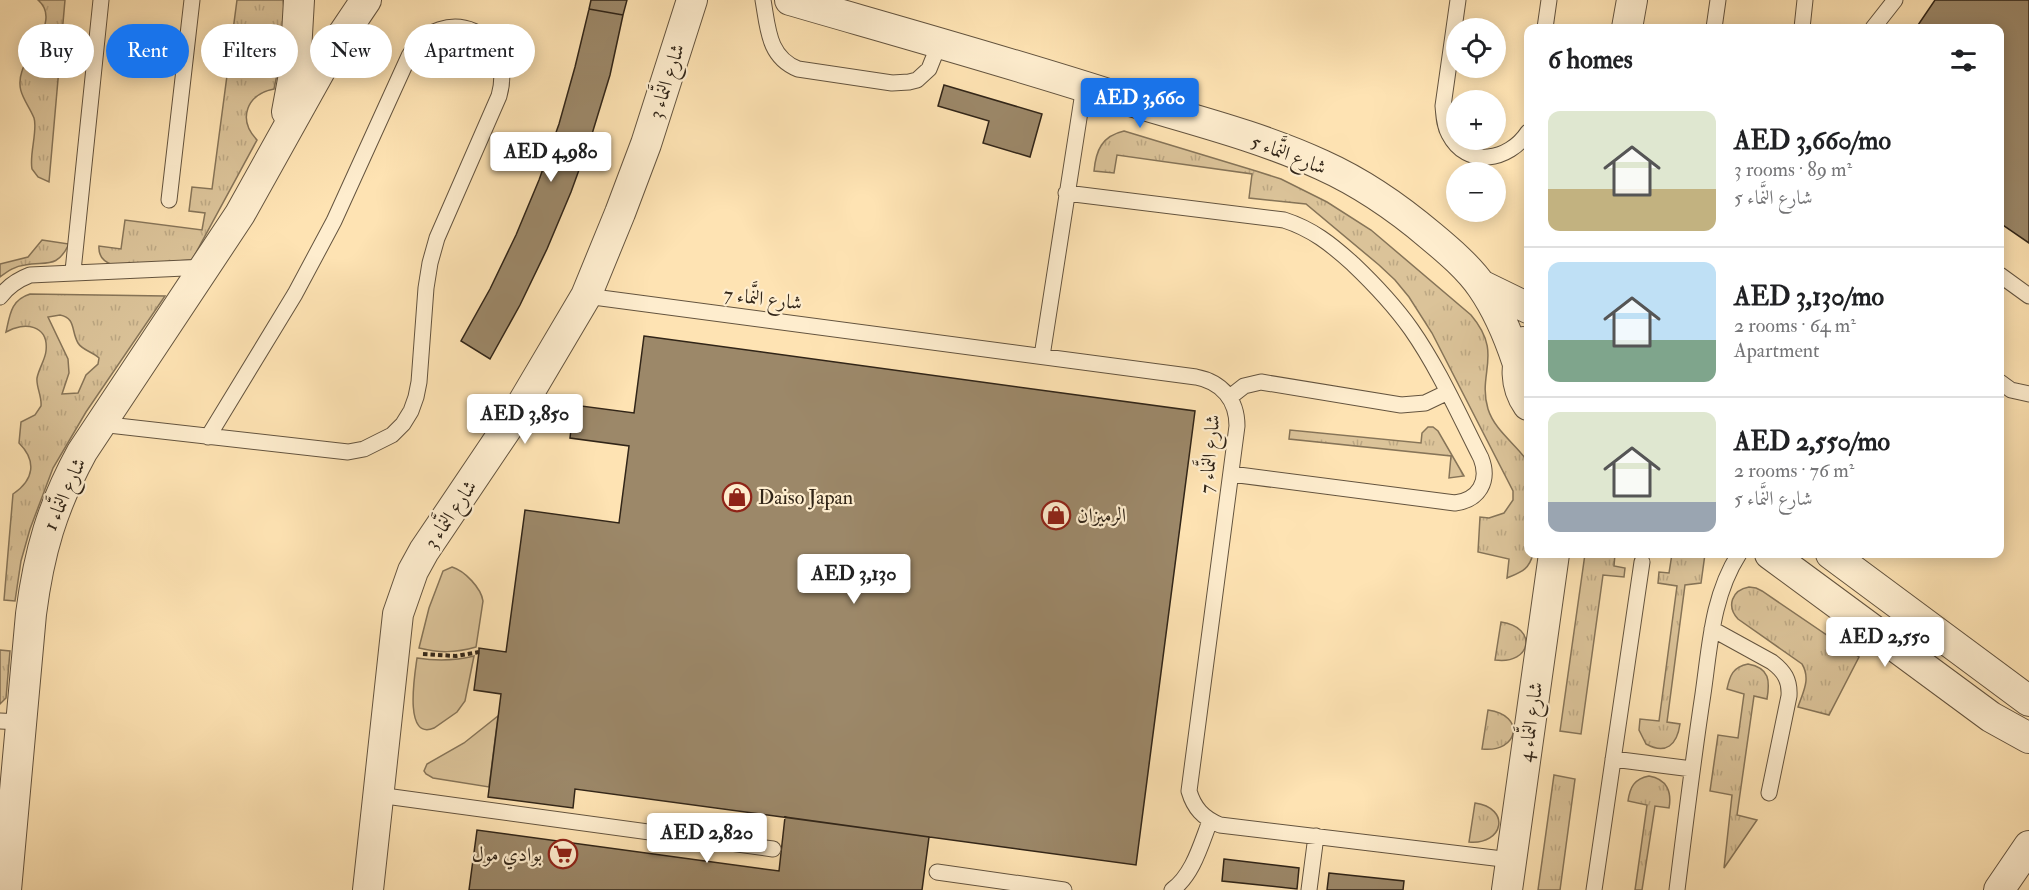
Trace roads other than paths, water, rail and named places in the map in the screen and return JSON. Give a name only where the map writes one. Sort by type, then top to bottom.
[{"type":"street","name":"شارع النَّماء 1","points":[[275,153],[288,109],[295,69],[299,0]]},
{"type":"street","name":"شارع النَّماء 1","points":[[6,890],[11,722],[37,571],[44,541],[66,480],[100,424],[207,267],[240,214],[327,58],[366,0]]},
{"type":"street","name":"شارع النَّماء 3","points":[[368,890],[394,646],[398,614],[404,592],[424,551],[515,416],[586,296],[642,154],[692,0]]},
{"type":"street","name":"شارع النَّماء 5","points":[[790,0],[1084,86],[1276,146],[1323,165],[1366,188],[1408,217],[1446,249],[1481,285],[1504,324],[1523,348],[1517,380],[1524,399]]},
{"type":"street","points":[[1628,24],[1632,0]]},
{"type":"street","name":"شارع النَّماء 5","points":[[1481,285],[1524,306]]},
{"type":"street","name":"شارع النَّماء 4","points":[[1507,890],[1553,558]]},
{"type":"street","points":[[1775,558],[1991,717],[2029,738]]},
{"type":"street","points":[[1836,558],[2029,701]]},
{"type":"street","points":[[1999,890],[2029,846]]},
{"type":"lane","points":[[73,271],[101,0]]},
{"type":"lane","points":[[169,200],[192,0]]},
{"type":"lane","points":[[764,0],[769,36],[776,53],[790,66],[798,69],[892,83],[909,82],[916,80],[929,69],[939,44]]},
{"type":"lane","points":[[1458,0],[1443,106],[1444,120],[1449,134],[1457,145],[1469,153],[1483,157],[1510,152],[1524,138]]},
{"type":"lane","points":[[1546,24],[1549,0]]},
{"type":"lane","points":[[1715,24],[1718,0]]},
{"type":"lane","points":[[1803,24],[1806,0]]},
{"type":"lane","points":[[1876,24],[1895,0]]},
{"type":"lane","points":[[100,424],[208,437],[348,452],[364,450],[379,443],[403,424],[416,397],[426,288],[437,238],[499,96],[502,83],[499,57],[492,45],[482,36],[471,30],[449,28],[428,34],[417,43],[329,232],[295,294],[208,437]]},
{"type":"lane","points":[[1042,356],[1084,86]]},
{"type":"lane","points":[[1066,193],[1284,220],[1316,233],[1329,242],[1377,287],[1424,348],[1485,467],[1483,485],[1472,499],[1455,503],[1231,474]]},
{"type":"lane","points":[[0,297],[6,288],[30,275],[73,271],[207,267]]},
{"type":"lane","points":[[2004,278],[2029,296]]},
{"type":"lane","name":"شارع النَّماء 7","points":[[586,296],[1206,379],[1223,389],[1230,397],[1237,416],[1189,791],[1196,808],[1210,821]]},
{"type":"lane","points":[[1230,397],[1244,386],[1261,382],[1401,405],[1425,403],[1448,393]]},
{"type":"lane","points":[[2004,385],[2011,390],[2029,394]]},
{"type":"lane","points":[[1677,890],[1712,629],[1720,594],[1737,558]]},
{"type":"lane","points":[[1594,890],[1642,562]]},
{"type":"lane","points":[[1712,629],[1772,662],[1781,669],[1790,686],[1769,792]]},
{"type":"lane","points":[[1613,759],[1692,769]]},
{"type":"lane","points":[[378,795],[772,849]]},
{"type":"lane","points":[[1172,890],[1185,878],[1210,821],[1220,825],[1511,860]]},
{"type":"lane","points":[[1309,890],[1316,836]]},
{"type":"lane","points":[[938,872],[1064,890]]},
{"type":"place","name":"Daiso Japan","points":[[737,497]]},
{"type":"place","name":"الرميزان","points":[[1056,515]]},
{"type":"place","name":"بوادي مول","points":[[563,854]]}]
